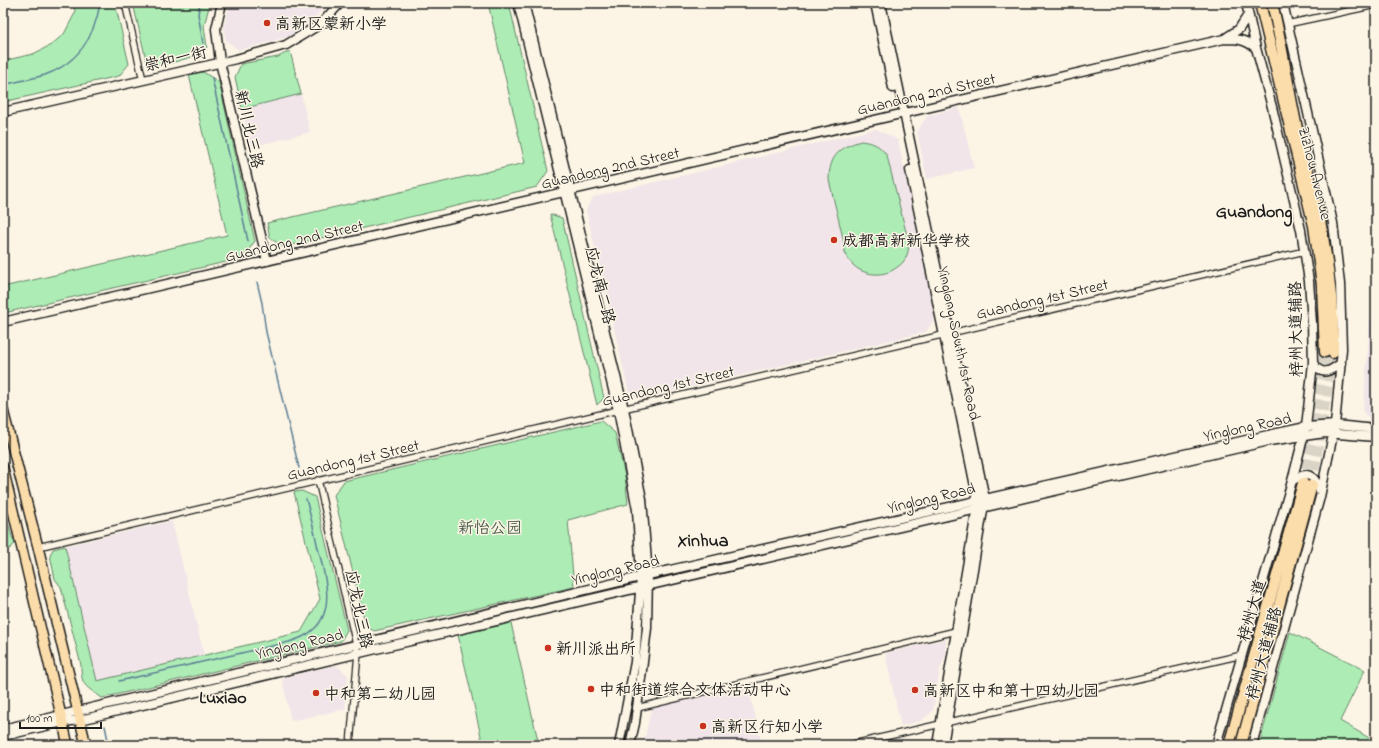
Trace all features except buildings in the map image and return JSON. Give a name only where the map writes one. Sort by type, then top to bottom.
[{"type":"highway","name":"Zizhou Avenue","points":[[1260,3],[1314,226],[1329,352],[1334,322],[1321,226],[1297,129],[1282,23],[1273,3]]},
{"type":"highway","name":"梓州大道","points":[[1229,745],[1307,484],[1261,672],[1241,745]]},
{"type":"main road","points":[[3,410],[86,745]]},
{"type":"main road","points":[[3,468],[68,745]]},
{"type":"street","points":[[125,3],[143,80]]},
{"type":"street","name":"新川北三路","points":[[222,3],[216,29],[220,62],[267,261]]},
{"type":"street","name":"崇和一街","points":[[3,112],[220,62],[286,45],[322,23],[340,3]]},
{"type":"street","name":"应龙南二路","points":[[518,3],[567,191],[642,499],[644,586]]},
{"type":"street","name":"应龙南二路","points":[[524,3],[567,191]]},
{"type":"street","name":"Yinglong South 1st Road","points":[[875,3],[902,113]]},
{"type":"street","name":"Yinglong South 1st Road","points":[[881,3],[981,504]]},
{"type":"street","name":"梓州大道辅路","points":[[1216,745],[1292,481],[1304,431],[1313,363],[1311,309],[1301,230],[1246,3]]},
{"type":"street","name":"梓州大道辅路","points":[[1252,745],[1320,492],[1334,429],[1341,363],[1342,313],[1338,261],[1332,223],[1282,23],[1282,3]]},
{"type":"street","points":[[1282,23],[1376,5]]},
{"type":"street","name":"Guandong 2nd Street","points":[[1224,38],[1239,29],[1248,15]]},
{"type":"street","name":"Guandong 2nd Street","points":[[3,322],[1224,38],[1242,39],[1256,48]]},
{"type":"street","name":"Guandong 1st Street","points":[[38,547],[318,480],[1304,251]]},
{"type":"street","points":[[1313,363],[1318,370],[1325,372],[1332,370],[1341,363]]},
{"type":"street","name":"Yinglong Road","points":[[1334,429],[1376,437]]},
{"type":"street","name":"Yinglong Road","points":[[3,736],[62,719],[78,710],[644,576],[1269,441],[1304,431],[1376,429]]},
{"type":"street","points":[[1292,481],[1302,476],[1311,476],[1316,480],[1320,492]]},
{"type":"street","name":"应龙北三路","points":[[318,480],[358,653],[350,745]]},
{"type":"street","points":[[943,745],[944,723],[956,631],[981,504]]},
{"type":"street","points":[[936,745],[944,723],[981,504]]},
{"type":"street","name":"Yinglong Road","points":[[3,729],[62,719],[80,720],[981,504]]},
{"type":"street","points":[[630,745],[637,708],[647,628],[644,586]]},
{"type":"street","points":[[619,745],[635,662],[644,586]]},
{"type":"street","points":[[637,708],[956,631]]},
{"type":"street","points":[[849,745],[1242,654]]},
{"type":"street","points":[[1247,745],[1261,672]]},
{"type":"shaded area","name":"高新区蒙新小学","points":[[231,3],[329,3],[304,28],[287,37],[239,50],[226,41],[224,30]]},
{"type":"shaded area","points":[[301,94],[310,132],[251,147],[242,109]]},
{"type":"shaded area","points":[[959,107],[974,168],[927,179],[917,132],[927,116]]},
{"type":"shaded area","points":[[876,129],[898,140],[935,317],[926,332],[640,399],[629,393],[586,210],[593,197]]},
{"type":"shaded area","points":[[1376,318],[1376,419],[1370,419],[1363,412],[1370,320]]},
{"type":"shaded area","points":[[172,521],[204,655],[97,681],[65,546]]},
{"type":"shaded area","name":"高新区中和第十四幼儿园","points":[[946,639],[945,657],[940,669],[933,711],[921,721],[901,726],[885,653]]},
{"type":"shaded area","name":"中和第二幼儿园","points":[[336,665],[348,675],[345,709],[291,721],[282,678]]},
{"type":"shaded area","name":"高新区行知小学","points":[[748,685],[762,745],[643,745],[652,707]]},
{"type":"green space","points":[[74,3],[115,3],[129,64],[119,76],[3,102],[3,61],[33,54],[51,45],[64,34],[75,13]]},
{"type":"green space","points":[[133,3],[210,3],[204,26],[207,47],[199,55],[160,66],[146,60]]},
{"type":"green space","points":[[488,3],[509,3],[548,171],[537,187],[283,247],[270,238],[267,223],[525,163]]},
{"type":"green space","points":[[290,51],[301,94],[242,109],[235,77],[241,64],[278,57]]},
{"type":"green space","points":[[203,72],[219,82],[255,241],[243,258],[4,313],[3,287],[227,235],[189,75]]},
{"type":"green space","points":[[861,141],[876,145],[887,156],[909,244],[908,253],[899,266],[891,271],[879,274],[862,271],[856,268],[848,259],[829,180],[831,165],[837,154],[847,146]]},
{"type":"green space","points":[[550,214],[562,218],[604,398],[597,405]]},
{"type":"green space","name":"新怡公园","points":[[601,421],[615,433],[625,476],[628,504],[568,520],[574,587],[374,631],[366,626],[334,495],[344,481]]},
{"type":"green space","points":[[302,491],[315,497],[347,630],[341,641],[102,698],[88,688],[83,682],[81,665],[61,587],[55,579],[50,555],[53,549],[65,546],[97,681],[301,632],[320,599],[294,492]]},
{"type":"green space","points":[[3,505],[15,543],[11,548],[3,550]]},
{"type":"green space","points":[[511,623],[539,745],[483,745],[458,635]]},
{"type":"green space","points":[[1290,632],[1365,670],[1340,721],[1376,742],[1376,745],[1259,745]]},
{"type":"waterway","points":[[3,85],[45,75],[57,70],[76,56],[83,47],[94,26],[100,3]]},
{"type":"waterway","points":[[200,3],[198,14],[203,43]]},
{"type":"waterway","points":[[212,78],[248,241]]},
{"type":"waterway","points":[[257,282],[262,303],[266,332],[299,468]]},
{"type":"waterway","points":[[119,681],[289,642],[314,629],[321,620],[327,599],[325,576],[306,499]]},
{"type":"waterway","points":[[105,726],[109,745]]},
{"type":"tunnel","points":[[1303,483],[1325,352]]},
{"type":"tunnel","points":[[1312,485],[1333,353]]},
{"type":"place","name":"高新区蒙新小学","points":[[267,23]]},
{"type":"place","name":"成都高新新华学校","points":[[834,240]]},
{"type":"place","name":"新川派出所","points":[[548,648]]},
{"type":"place","name":"中和街道综合文体活动中心","points":[[591,689]]},
{"type":"place","name":"高新区中和第十四幼儿园","points":[[915,690]]},
{"type":"place","name":"中和第二幼儿园","points":[[316,693]]},
{"type":"place","name":"高新区行知小学","points":[[703,726]]},
{"type":"district","name":"Guandong","points":[[1254,211]]},
{"type":"district","name":"Xinhua","points":[[703,540]]},
{"type":"district","name":"Luxiao","points":[[223,697]]}]
